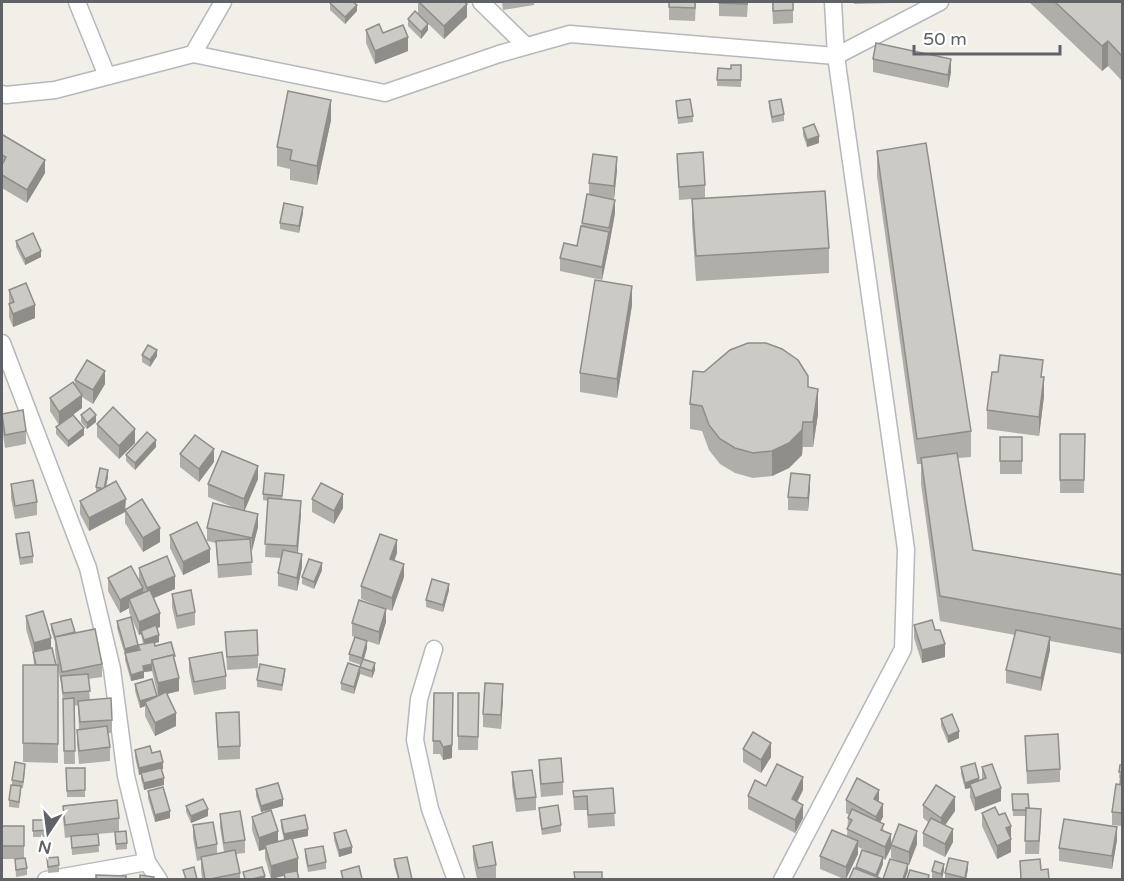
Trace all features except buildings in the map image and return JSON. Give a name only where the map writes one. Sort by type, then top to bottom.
[{"type":"street","points":[[77,2],[107,76]]},
{"type":"street","points":[[193,54],[223,2]]},
{"type":"street","points":[[482,2],[526,46]]},
{"type":"street","points":[[787,878],[903,649],[906,549],[836,56],[833,2]]},
{"type":"street","points":[[2,94],[55,90],[193,54],[385,93],[526,46],[570,34],[836,56],[940,2]]},
{"type":"street","points":[[2,343],[88,568],[112,669],[126,776],[147,862],[159,879]]},
{"type":"street","points":[[434,649],[419,699],[415,740],[430,809],[456,879]]},
{"type":"street","points":[[46,879],[147,862]]}]
